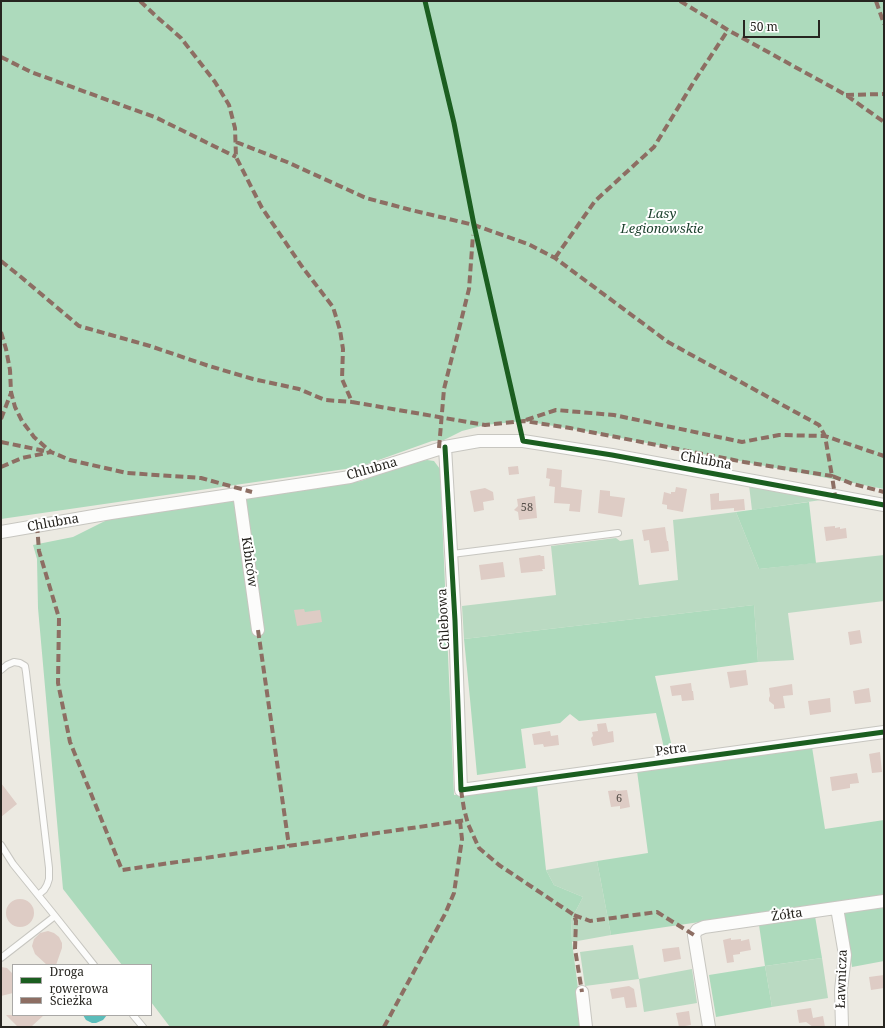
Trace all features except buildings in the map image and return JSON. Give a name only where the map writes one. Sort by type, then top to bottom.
[{"type":"street","name":"Chlubna","points":[[1,532],[111,513],[350,477],[445,447],[479,441],[523,441],[612,455],[884,504]]},
{"type":"street","name":"Chlebowa","points":[[445,447],[452,554],[461,790]]},
{"type":"street","name":"Kibiców","points":[[239,493],[258,630]]},
{"type":"street","name":"Pstra","points":[[461,790],[884,732]]},
{"type":"street","name":"Żółta","points":[[710,1027],[694,936],[697,930],[884,901]]},
{"type":"street","name":"Ławnicza","points":[[837,908],[846,955],[841,990],[842,1027]]},
{"type":"street","points":[[582,992],[586,1027]]},
{"type":"lane","points":[[452,554],[618,533]]},
{"type":"lane","points":[[1,670],[14,662],[20,663],[24,666],[26,672],[49,868],[49,879],[47,885],[38,895]]},
{"type":"lane","points":[[1,845],[13,864],[93,964]]},
{"type":"lane","points":[[1,958],[55,916]]},
{"type":"lane","points":[[134,1016],[143,1027]]},
{"type":"green space","name":"Lasy Legionowskie","points":[[1,1],[884,1],[884,489],[590,432],[524,421],[485,425],[462,431],[444,440],[432,441],[359,467],[1,519]]},
{"type":"green space","points":[[427,460],[434,461],[440,469],[454,795],[537,785],[546,870],[554,885],[583,897],[571,920],[572,942],[583,1027],[170,1027],[152,1003],[152,964],[121,964],[63,889],[38,608],[37,559],[33,545],[73,537],[111,518],[361,481],[415,462]]},
{"type":"green space","points":[[749,485],[828,499],[752,510]]},
{"type":"green space","points":[[809,502],[816,563],[759,569],[736,512]]},
{"type":"green space","points":[[736,512],[759,569],[884,555],[884,601],[788,613],[794,660],[758,662],[754,605],[464,639],[462,606],[556,595],[551,546],[616,538],[620,541],[633,539],[639,585],[678,580],[673,520]]},
{"type":"green space","points":[[754,605],[758,662],[655,676],[672,747],[664,748],[656,713],[579,721],[570,714],[560,723],[521,729],[526,768],[477,775],[464,639]]},
{"type":"green space","points":[[812,747],[825,829],[884,820],[884,895],[611,935],[597,861],[648,853],[637,771]]},
{"type":"green space","points":[[597,861],[611,935],[572,942],[571,920],[583,897],[554,885],[546,870]]},
{"type":"green space","points":[[884,906],[884,961],[852,967],[843,912]]},
{"type":"green space","points":[[815,916],[822,958],[765,966],[759,925]]},
{"type":"green space","points":[[633,945],[639,979],[585,986],[580,952]]},
{"type":"green space","points":[[822,958],[828,998],[772,1007],[765,966]]},
{"type":"green space","points":[[765,966],[772,1007],[716,1017],[709,975]]},
{"type":"green space","points":[[692,969],[697,1003],[644,1012],[639,979]]},
{"type":"water","points":[[84,1016],[106,1016],[103,1020],[96,1023],[86,1020]]},
{"type":"marked path","points":[[140,1],[181,38],[215,82],[229,105],[235,128],[236,157],[262,208],[303,268],[333,307],[340,330],[343,349],[342,379],[352,402],[485,425],[524,421],[570,428],[744,462],[832,476],[835,496]]},
{"type":"marked path","points":[[680,1],[728,30],[846,95],[884,122]]},
{"type":"marked path","points":[[876,1],[884,24]]},
{"type":"marked path","points":[[555,258],[595,201],[654,147],[728,30]]},
{"type":"marked path","points":[[1,57],[31,72],[157,118],[236,157]]},
{"type":"marked path","points":[[846,95],[884,94]]},
{"type":"marked path","points":[[236,142],[287,162],[366,198],[474,225],[528,244],[555,258],[668,342],[819,425],[825,436],[832,476],[853,484],[884,492]]},
{"type":"marked path","points":[[439,448],[444,389],[469,289],[473,235]]},
{"type":"marked path","points":[[1,261],[79,326],[150,346],[253,379],[299,389],[325,400],[352,402]]},
{"type":"marked path","points":[[1,332],[10,370],[11,392],[15,407],[22,421],[34,437],[51,452]]},
{"type":"marked path","points":[[1,419],[11,393]]},
{"type":"marked path","points":[[526,420],[556,410],[614,415],[742,442],[779,435],[825,436],[884,456]]},
{"type":"marked path","points":[[1,442],[45,451]]},
{"type":"marked path","points":[[1,467],[22,458],[51,452],[70,460],[127,473],[201,478],[252,492]]},
{"type":"marked path","points":[[37,525],[39,551],[59,618],[58,683],[70,742],[122,870],[467,820]]},
{"type":"marked path","points":[[258,630],[289,846]]},
{"type":"marked path","points":[[461,790],[468,824],[479,848],[499,865],[574,915],[576,921],[575,949],[582,992]]},
{"type":"marked path","points":[[384,1027],[445,914],[454,893],[462,839],[460,821]]},
{"type":"marked path","points":[[574,915],[590,921],[657,912],[694,935]]},
{"type":"cycle path","points":[[425,1],[454,123],[474,225],[523,441],[612,455],[884,505]]},
{"type":"cycle path","points":[[445,447],[455,621],[461,790],[884,732]]}]
